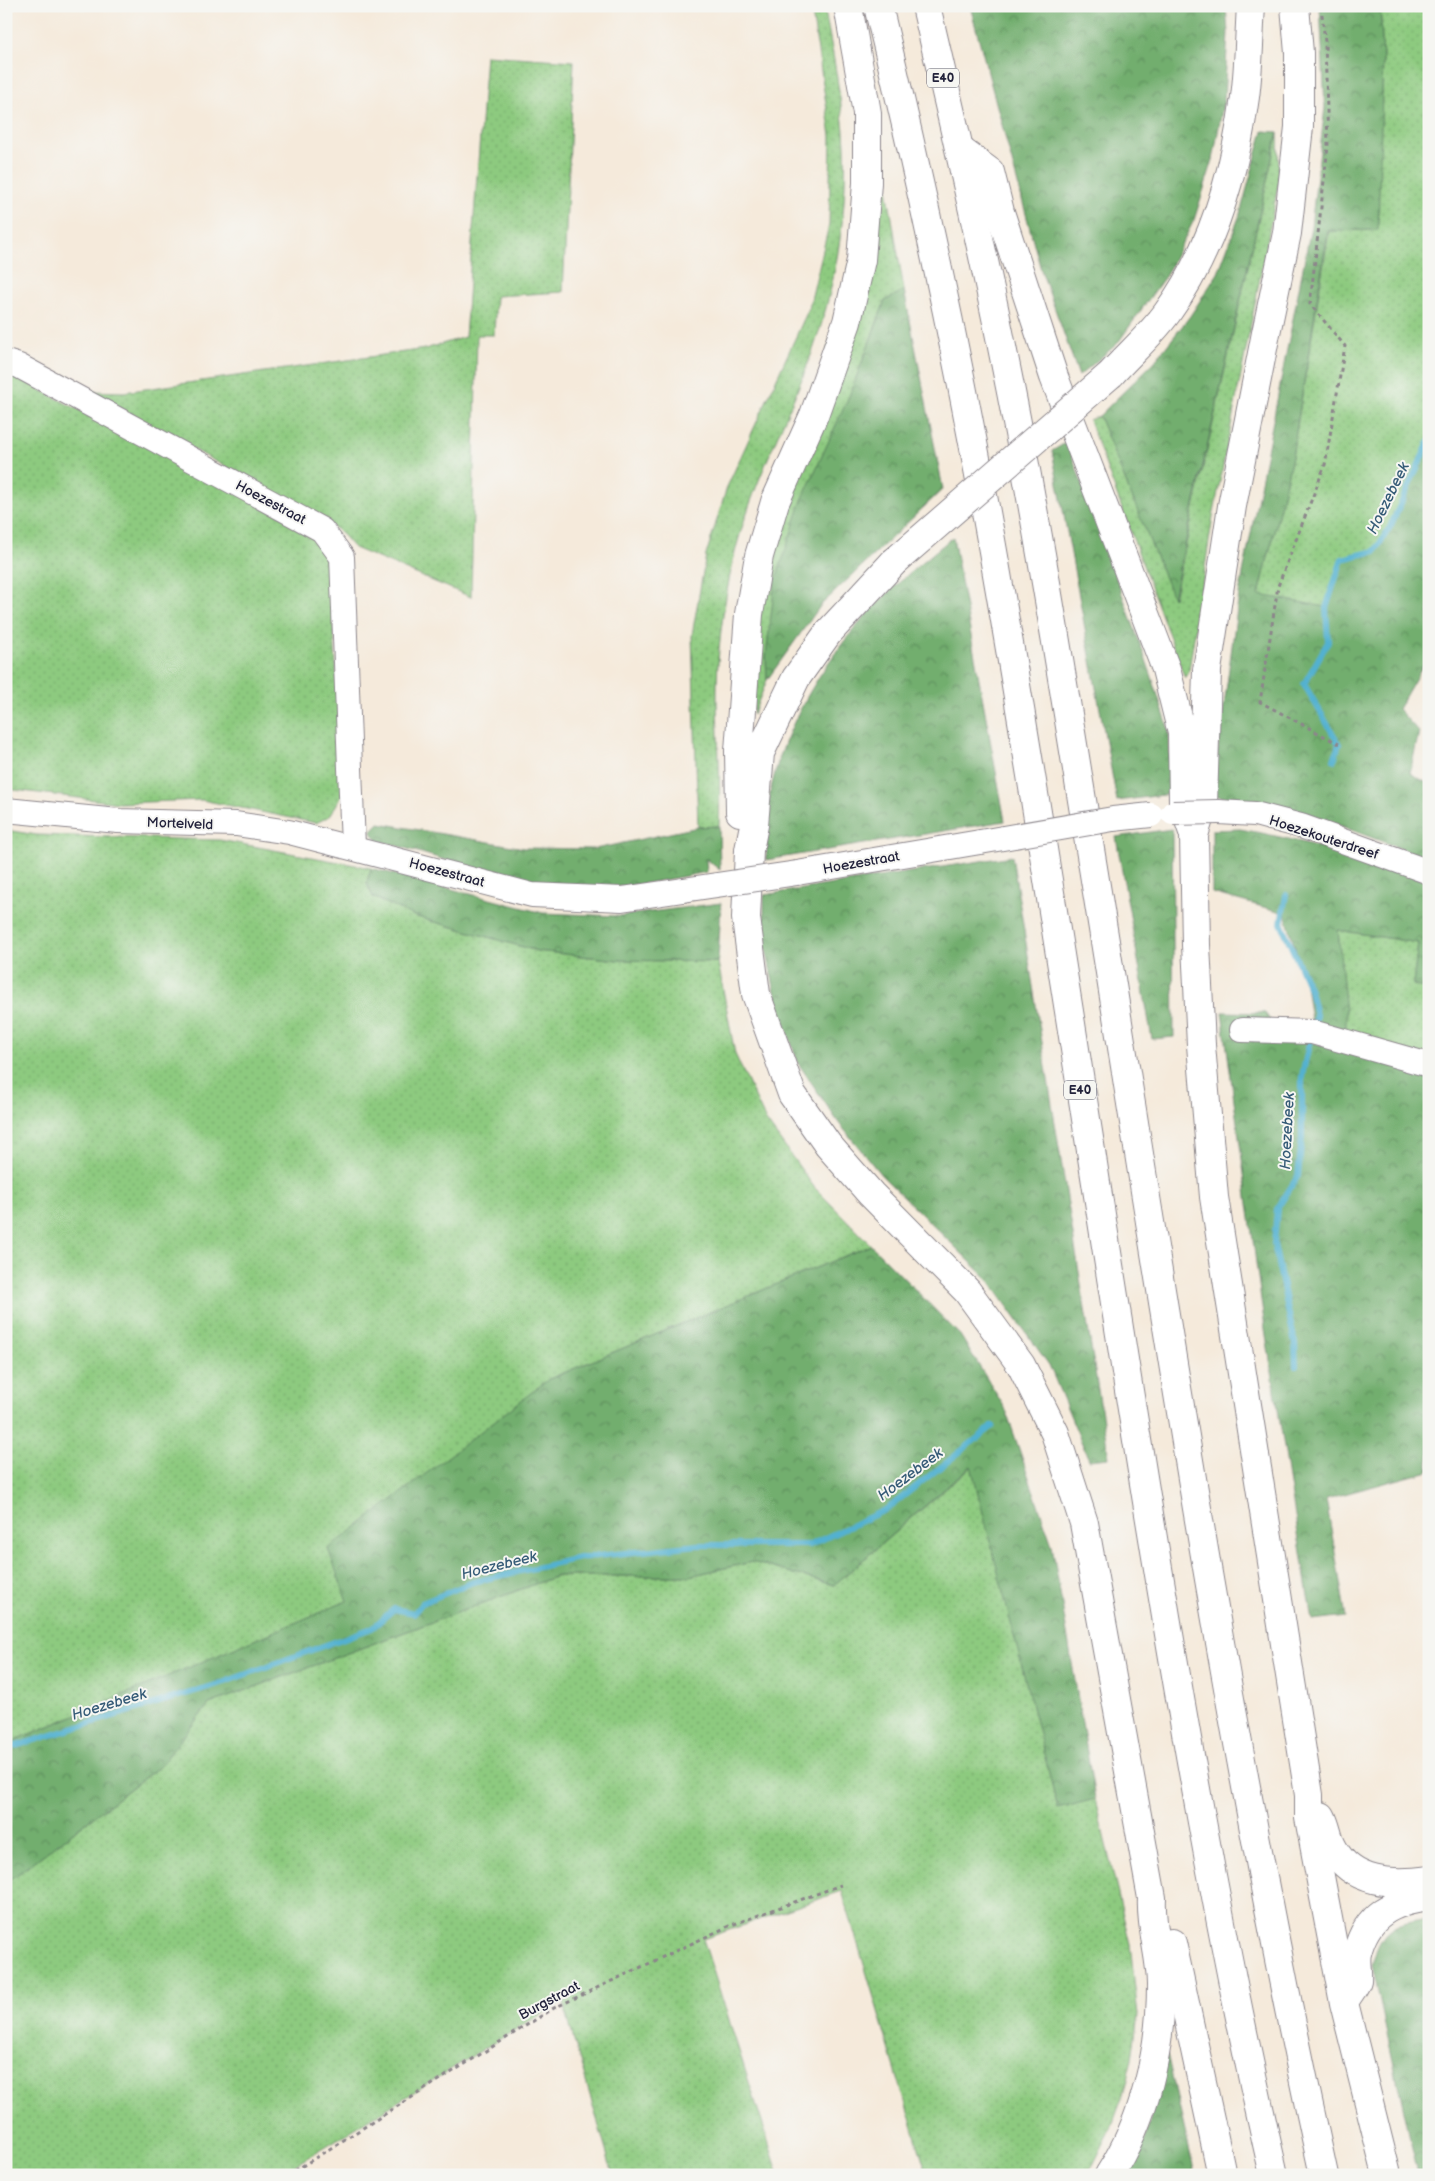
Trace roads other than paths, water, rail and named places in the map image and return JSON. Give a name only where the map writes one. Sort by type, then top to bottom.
[{"type":"highway","points":[[749,850],[740,824],[739,751],[749,614],[759,556],[775,502],[814,415],[846,322],[861,260],[867,183],[867,113],[848,6]]},
{"type":"highway","name":"E40","points":[[878,6],[913,151],[964,392],[1004,613],[1173,1667],[1249,2067],[1274,2175]]},
{"type":"highway","name":"E40","points":[[926,6],[960,150],[1004,354],[1046,583],[1223,1668],[1298,2060],[1324,2175]]},
{"type":"highway","points":[[1109,2175],[1132,2132],[1142,2106],[1158,2033],[1161,1984],[1151,1912],[1152,1898],[1084,1523],[1055,1433],[1021,1365],[967,1291],[871,1194],[828,1144],[792,1094],[756,994],[746,918],[749,850],[754,825],[760,753],[796,678],[828,634],[894,562],[1110,374],[1167,313],[1193,269],[1210,234],[1237,149],[1246,95],[1251,6]]},
{"type":"highway","points":[[1296,6],[1299,52],[1299,127],[1287,234],[1229,525],[1207,670],[1203,806],[1194,836],[1196,945],[1201,1045],[1214,1197],[1309,1794],[1309,1818],[1344,2003],[1387,2175]]},
{"type":"highway","points":[[960,150],[990,172],[1000,212],[1054,377],[1166,669],[1182,733],[1182,803],[1194,836]]},
{"type":"highway","points":[[1309,1794],[1323,1819],[1333,1848],[1344,1864],[1359,1876],[1390,1882],[1429,1880]]},
{"type":"highway","points":[[1152,1898],[1166,1913],[1222,2175]]},
{"type":"highway","points":[[1344,2003],[1357,1981],[1355,1968],[1357,1954],[1363,1936],[1372,1922],[1384,1910],[1394,1904],[1429,1898]]},
{"type":"street","name":"Hoezestraat","points":[[6,362],[19,366],[322,530],[342,557],[353,847],[532,895],[622,899],[797,873],[1113,819],[1162,814],[1218,812]]},
{"type":"street","name":"Mortelveld","points":[[6,810],[118,821],[236,824],[289,832],[353,847]]},
{"type":"street","name":"Hoezekouterdreef","points":[[1218,812],[1255,814],[1301,826],[1429,872]]},
{"type":"street","points":[[1242,1030],[1312,1032],[1429,1065]]},
{"type":"waterway","name":"Hoezebeek","points":[[1334,760],[1339,744],[1304,684],[1328,642],[1326,608],[1342,559],[1375,551],[1390,527],[1429,442]]},
{"type":"waterway","name":"Hoezebeek","points":[[1286,895],[1281,923],[1310,990],[1316,1015],[1314,1024]]},
{"type":"waterway","name":"Hoezebeek","points":[[1296,1366],[1295,1343],[1274,1244],[1277,1209],[1298,1176],[1302,1138],[1302,1076],[1310,1040]]},
{"type":"waterway","name":"Hoezebeek","points":[[6,1749],[222,1683],[372,1628],[394,1609],[414,1613],[422,1603],[473,1582],[579,1558],[697,1545],[810,1545],[887,1509],[993,1426]]}]
